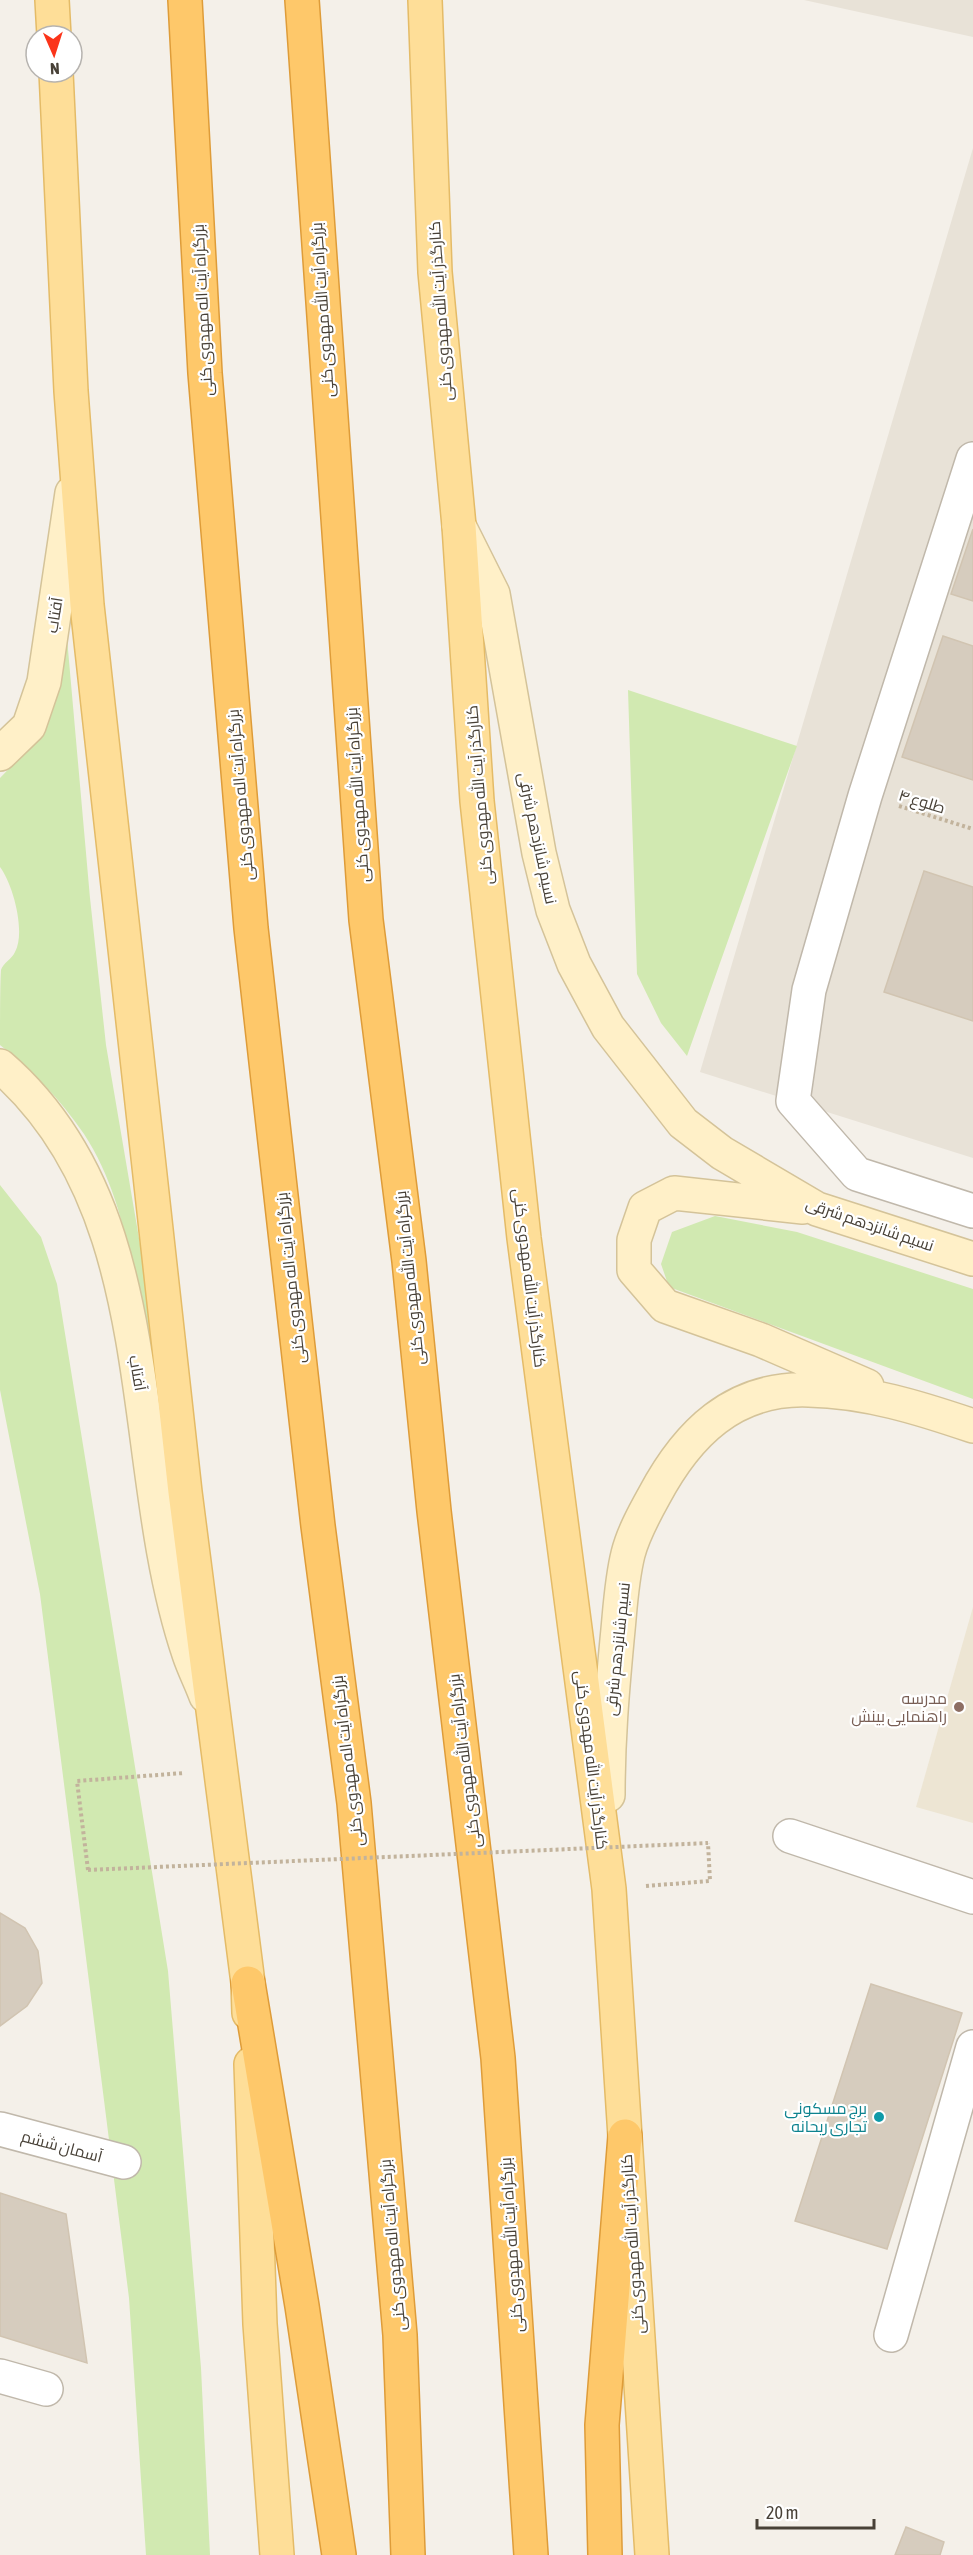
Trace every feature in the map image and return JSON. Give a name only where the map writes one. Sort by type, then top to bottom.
[{"type":"highway","name":"بزرگراه آیت اله مهدوی کنی","points":[[185,0],[205,373],[249,905],[318,1526],[354,1803],[400,2335],[408,2555]]},
{"type":"highway","name":"بزرگراه آیت الله مهدوی کنی","points":[[302,0],[366,920],[409,1261],[434,1511],[498,2058],[531,2555]]},
{"type":"highway","points":[[248,1983],[302,2306],[339,2555]]},
{"type":"highway","points":[[605,2555],[602,2425],[625,2136]]},
{"type":"main road","points":[[52,0],[53,24]]},
{"type":"main road","name":"کنارگذر آیت الله مهدوی کنی","points":[[425,0],[435,272],[459,526],[477,801],[523,1226],[609,1889],[651,2555]]},
{"type":"main road","points":[[57,84],[76,462],[87,605],[118,897],[211,1708],[248,1983],[260,2324],[277,2555]]},
{"type":"main road","name":"آفتاب","points":[[0,754],[29,726],[44,682],[76,462]]},
{"type":"main road","name":"نسیم شانزدهم شرقی","points":[[459,526],[494,594],[538,853],[553,910],[574,964],[608,1027],[683,1124],[722,1153],[817,1209],[973,1259]]},
{"type":"main road","name":"آفتاب","points":[[0,1066],[21,1084],[49,1116],[69,1146],[90,1186],[109,1239],[124,1299],[141,1392],[156,1501],[172,1589],[189,1655],[211,1708]]},
{"type":"main road","points":[[817,1209],[674,1192],[645,1208],[634,1240],[634,1270],[665,1306],[761,1340],[903,1402]]},
{"type":"main road","name":"نسیم شانزدهم شرقی","points":[[609,1889],[607,1730],[628,1554],[642,1518],[676,1458],[697,1432],[715,1417],[738,1404],[777,1393],[809,1389],[903,1402],[973,1426]]},
{"type":"street","points":[[973,459],[865,796],[809,990],[794,1101],[857,1174],[973,1211]]},
{"type":"street","points":[[790,1836],[973,1897]]},
{"type":"street","points":[[891,2335],[973,2047]]},
{"type":"street","name":"آسمان ششم","points":[[0,2129],[124,2162]]},
{"type":"street","points":[[0,2376],[46,2390]]},
{"type":"path","name":"طلوع ۴","points":[[865,796],[973,829]]},
{"type":"path","points":[[220,1771],[77,1781],[88,1870],[708,1843],[710,1881],[609,1889]]},
{"type":"shaded area","points":[[804,0],[973,0],[973,37]]},
{"type":"shaded area","points":[[973,148],[973,1158],[700,1072]]},
{"type":"shaded area","name":"مدرسه راهنمایی بینش","points":[[973,1607],[973,1823],[916,1807]]},
{"type":"green space","points":[[63,593],[90,898],[106,1045],[141,1250],[170,1499],[132,1264],[109,1183],[84,1134],[56,1097],[35,1075],[0,1045],[1,970],[15,952],[18,943],[19,921],[13,896],[0,867],[0,778],[26,751]]},
{"type":"green space","points":[[628,690],[797,746],[687,1056],[661,1023],[637,974]]},
{"type":"green space","points":[[0,1185],[41,1237],[57,1284],[168,1971],[201,2368],[210,2555],[146,2555],[129,2298],[40,1594],[0,1390]]},
{"type":"green space","points":[[715,1216],[797,1232],[973,1289],[973,1399],[669,1287],[661,1264],[672,1232]]},
{"type":"building","points":[[973,529],[973,601],[951,594]]},
{"type":"building","points":[[943,636],[973,646],[973,780],[902,757]]},
{"type":"building","points":[[924,871],[973,887],[973,1021],[884,992]]},
{"type":"building","points":[[0,1913],[25,1928],[38,1951],[42,1983],[27,2006],[0,2026]]},
{"type":"building","name":"برج مسکونی تجاری ریحانه","points":[[871,1984],[962,2013],[887,2249],[795,2221]]},
{"type":"building","points":[[0,2193],[66,2214],[87,2363],[0,2336]]},
{"type":"building","points":[[906,2527],[944,2542],[940,2555],[895,2555]]},
{"type":"place","name":"مدرسه راهنمایی بینش","points":[[959,1707]]},
{"type":"place","name":"برج مسکونی تجاری ریحانه","points":[[879,2117]]}]
